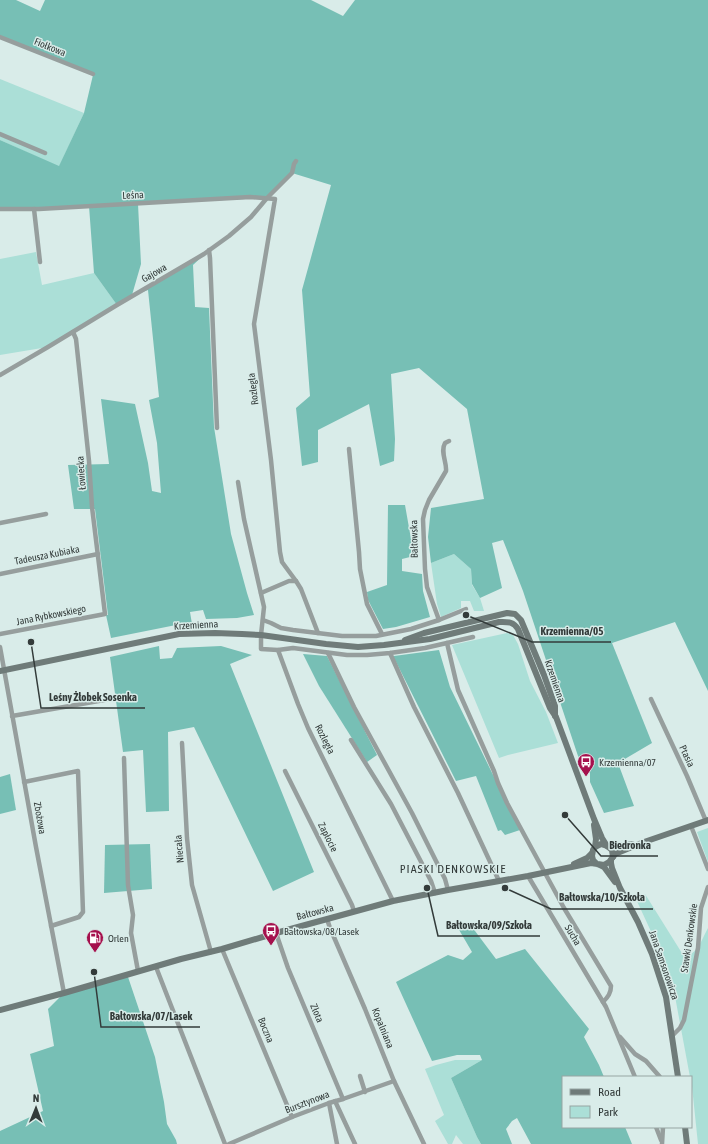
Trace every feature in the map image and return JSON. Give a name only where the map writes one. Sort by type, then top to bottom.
[{"type":"main road","name":"Krzemienna","points":[[396,643],[424,633],[507,613],[515,614],[521,620],[544,675],[555,706],[556,717]]},
{"type":"main road","name":"Krzemienna","points":[[2,670],[179,634],[215,633],[261,635],[326,644],[358,646],[384,645],[430,639],[498,622],[512,623],[518,629],[550,708],[556,717],[594,819],[602,838],[608,846]]},
{"type":"main road","name":"Krzemienna","points":[[593,850],[596,839],[594,819]]},
{"type":"main road","points":[[644,842],[608,846],[601,844],[593,850],[593,860],[599,865],[607,864],[615,854],[644,842],[707,820]]},
{"type":"main road","points":[[608,846],[612,850],[612,858]]},
{"type":"main road","name":"Bałtowska","points":[[566,868],[587,858],[593,850]]},
{"type":"main road","name":"Jana Samsonowicza","points":[[612,858],[612,868],[652,954],[666,997],[678,1076]]},
{"type":"main road","name":"Bałtowska","points":[[0,1010],[393,901],[591,863],[599,865]]},
{"type":"main road","name":"Jana Samsonowicza","points":[[599,865],[604,867],[620,888]]},
{"type":"main road","points":[[685,1128],[687,1144]]},
{"type":"street","name":"Fiołkowa","points":[[0,37],[93,74]]},
{"type":"street","points":[[0,134],[45,152]]},
{"type":"street","name":"Gajowa","points":[[0,375],[230,236],[251,217],[267,198],[292,173],[296,161]]},
{"type":"street","name":"Leśna","points":[[0,209],[34,209],[250,197],[267,198]]},
{"type":"street","name":"Rozległa","points":[[267,198],[275,199],[254,324],[271,460],[280,552],[282,562],[296,581],[318,633]]},
{"type":"street","points":[[34,209],[40,262]]},
{"type":"street","points":[[209,250],[217,428]]},
{"type":"street","name":"Łowiecka","points":[[73,332],[76,339],[89,453],[92,507],[105,614]]},
{"type":"street","name":"Bałtowska","points":[[439,620],[427,587],[423,519],[428,500],[446,471],[443,450],[445,443],[449,441]]},
{"type":"street","points":[[349,448],[360,569],[367,604],[382,634]]},
{"type":"street","points":[[238,482],[244,519],[264,607],[261,649],[278,650],[293,648],[347,655],[368,655],[425,648],[473,636]]},
{"type":"street","points":[[0,523],[46,514]]},
{"type":"street","name":"Tadeusza Kubiaka","points":[[0,574],[98,554]]},
{"type":"street","points":[[261,593],[289,581],[296,581]]},
{"type":"street","points":[[263,620],[281,628],[318,633],[376,636],[439,620],[466,609]]},
{"type":"street","name":"Jana Rybkowskiego","points":[[0,634],[105,614]]},
{"type":"street","points":[[447,643],[458,690],[507,803],[564,908],[611,986],[610,995],[603,1002]]},
{"type":"street","name":"Zbożowa","points":[[0,647],[2,670],[64,992]]},
{"type":"street","name":"Rozległa","points":[[278,650],[308,728],[393,901]]},
{"type":"street","points":[[328,653],[354,708],[412,813],[445,879],[448,890]]},
{"type":"street","points":[[390,653],[414,707],[458,793],[499,881]]},
{"type":"street","points":[[12,716],[116,698]]},
{"type":"street","name":"Ptasia","points":[[651,699],[707,820]]},
{"type":"street","points":[[351,740],[391,804],[432,881],[435,893]]},
{"type":"street","name":"Niecała","points":[[182,743],[187,838],[192,885],[211,952]]},
{"type":"street","points":[[124,758],[128,885],[133,915],[131,933],[138,971]]},
{"type":"street","points":[[24,782],[78,771],[83,912],[79,917],[51,926]]},
{"type":"street","name":"Zapłocie","points":[[284,771],[352,904],[354,911]]},
{"type":"street","points":[[691,826],[708,869]]},
{"type":"street","name":"Sucha","points":[[528,876],[606,1007],[616,1031]]},
{"type":"street","name":"Stawki Denkowskie","points":[[672,1036],[680,1028],[684,1020],[698,948],[701,908],[708,887]]},
{"type":"street","name":"Kopalniana","points":[[327,919],[394,1081],[424,1144]]},
{"type":"street","name":"Złota","points":[[276,933],[288,968],[343,1100]]},
{"type":"street","name":"Boczna","points":[[222,949],[292,1117]]},
{"type":"street","points":[[156,967],[226,1144]]},
{"type":"street","points":[[616,1031],[635,1076]]},
{"type":"street","points":[[616,1031],[635,1054],[646,1061],[659,1076]]},
{"type":"street","points":[[360,1076],[365,1092]]},
{"type":"street","name":"Bursztynowa","points":[[229,1144],[292,1117],[394,1081]]},
{"type":"street","points":[[335,1101],[355,1144]]},
{"type":"street","points":[[329,1103],[337,1144]]},
{"type":"street","points":[[656,1128],[662,1143]]},
{"type":"street","points":[[662,1143],[663,1128]]},
{"type":"green space","points":[[0,0],[16,0],[40,11],[45,0],[311,0],[343,16],[355,0],[708,0],[708,691],[675,622],[612,643],[652,743],[618,763],[634,806],[604,813],[590,782],[590,773],[578,756],[523,591],[503,540],[492,543],[502,588],[480,598],[472,584],[471,569],[454,554],[431,563],[428,537],[431,508],[484,499],[467,409],[419,368],[391,374],[395,439],[394,461],[380,466],[369,404],[318,430],[318,462],[302,466],[296,408],[310,396],[302,290],[331,185],[292,173],[267,198],[138,204],[141,264],[132,295],[209,250],[193,265],[195,307],[209,308],[214,427],[231,534],[254,615],[237,618],[206,619],[203,610],[190,612],[192,624],[181,624],[111,638],[106,615],[108,615],[95,509],[74,509],[68,465],[109,464],[101,399],[135,404],[148,463],[152,491],[161,493],[157,443],[149,400],[159,397],[148,290],[132,296],[117,305],[94,273],[89,206],[0,209],[0,140],[59,166],[84,113],[93,75],[0,37]]},
{"type":"green space","points":[[0,79],[84,113],[59,167],[0,140]]},
{"type":"green space","points":[[36,252],[42,285],[94,273],[117,305],[48,347],[0,355],[0,259]]},
{"type":"green space","points":[[388,505],[405,505],[414,556],[402,559],[402,571],[422,574],[423,591],[430,617],[396,627],[383,629],[368,600],[367,592],[387,585]]},
{"type":"green space","points":[[454,554],[471,569],[472,585],[480,598],[484,611],[474,611],[470,601],[461,601],[461,608],[441,617],[437,604],[431,563]]},
{"type":"green space","points":[[507,633],[513,635],[518,644],[530,681],[546,712],[558,743],[499,758],[452,645]]},
{"type":"green space","points":[[159,646],[160,659],[172,658],[177,648],[221,646],[252,655],[230,664],[314,872],[273,891],[194,727],[168,732],[169,811],[146,812],[143,750],[123,752],[110,657]]},
{"type":"green space","points":[[439,650],[450,687],[520,830],[505,835],[501,830],[498,831],[476,776],[456,781],[394,658],[394,656]]},
{"type":"green space","points":[[303,654],[327,656],[377,755],[367,762],[319,686]]},
{"type":"green space","points":[[10,774],[16,810],[0,814],[0,777]]},
{"type":"green space","points":[[708,828],[708,862],[697,832]]},
{"type":"green space","points":[[150,844],[152,889],[104,893],[105,845]]},
{"type":"green space","points":[[645,894],[685,958],[697,949],[708,928],[708,1144],[698,1144],[692,1076],[690,1076],[674,991],[654,938],[636,899]]},
{"type":"green space","points":[[469,923],[496,959],[525,949],[589,1029],[584,1037],[604,1076],[562,1076],[562,1128],[625,1128],[632,1144],[531,1144],[517,1118],[512,1121],[506,1129],[512,1144],[481,1144],[451,1078],[482,1060],[480,1055],[457,1055],[432,1061],[396,982],[448,955],[463,960],[472,952],[458,928]]},
{"type":"green space","points":[[127,974],[155,1057],[167,1124],[177,1144],[0,1144],[0,1131],[43,1111],[30,1054],[54,1046],[48,1009],[64,993]]},
{"type":"green space","points":[[455,1060],[482,1060],[451,1078],[481,1144],[463,1144],[456,1135],[452,1144],[448,1144],[435,1121],[444,1115],[425,1069]]},
{"type":"place","name":"Krzemienna/05","points":[[466,615]]},
{"type":"place","name":"Leśny Żłobek Sosenka","points":[[31,642]]},
{"type":"place","name":"Krzemienna/07","points":[[586,777]]},
{"type":"place","name":"Biedronka","points":[[565,815]]},
{"type":"place","name":"Bałtowska/09/Szkoła","points":[[427,888]]},
{"type":"place","name":"Bałtowska/10/Szkoła","points":[[505,888]]},
{"type":"place","name":"Bałtowska/08/Lasek","points":[[271,946]]},
{"type":"place","name":"Orlen","points":[[95,953]]},
{"type":"place","name":"Bałtowska/07/Lasek","points":[[94,972]]},
{"type":"district","name":"PIASKI DENKOWSKIE","points":[[453,869]]}]
